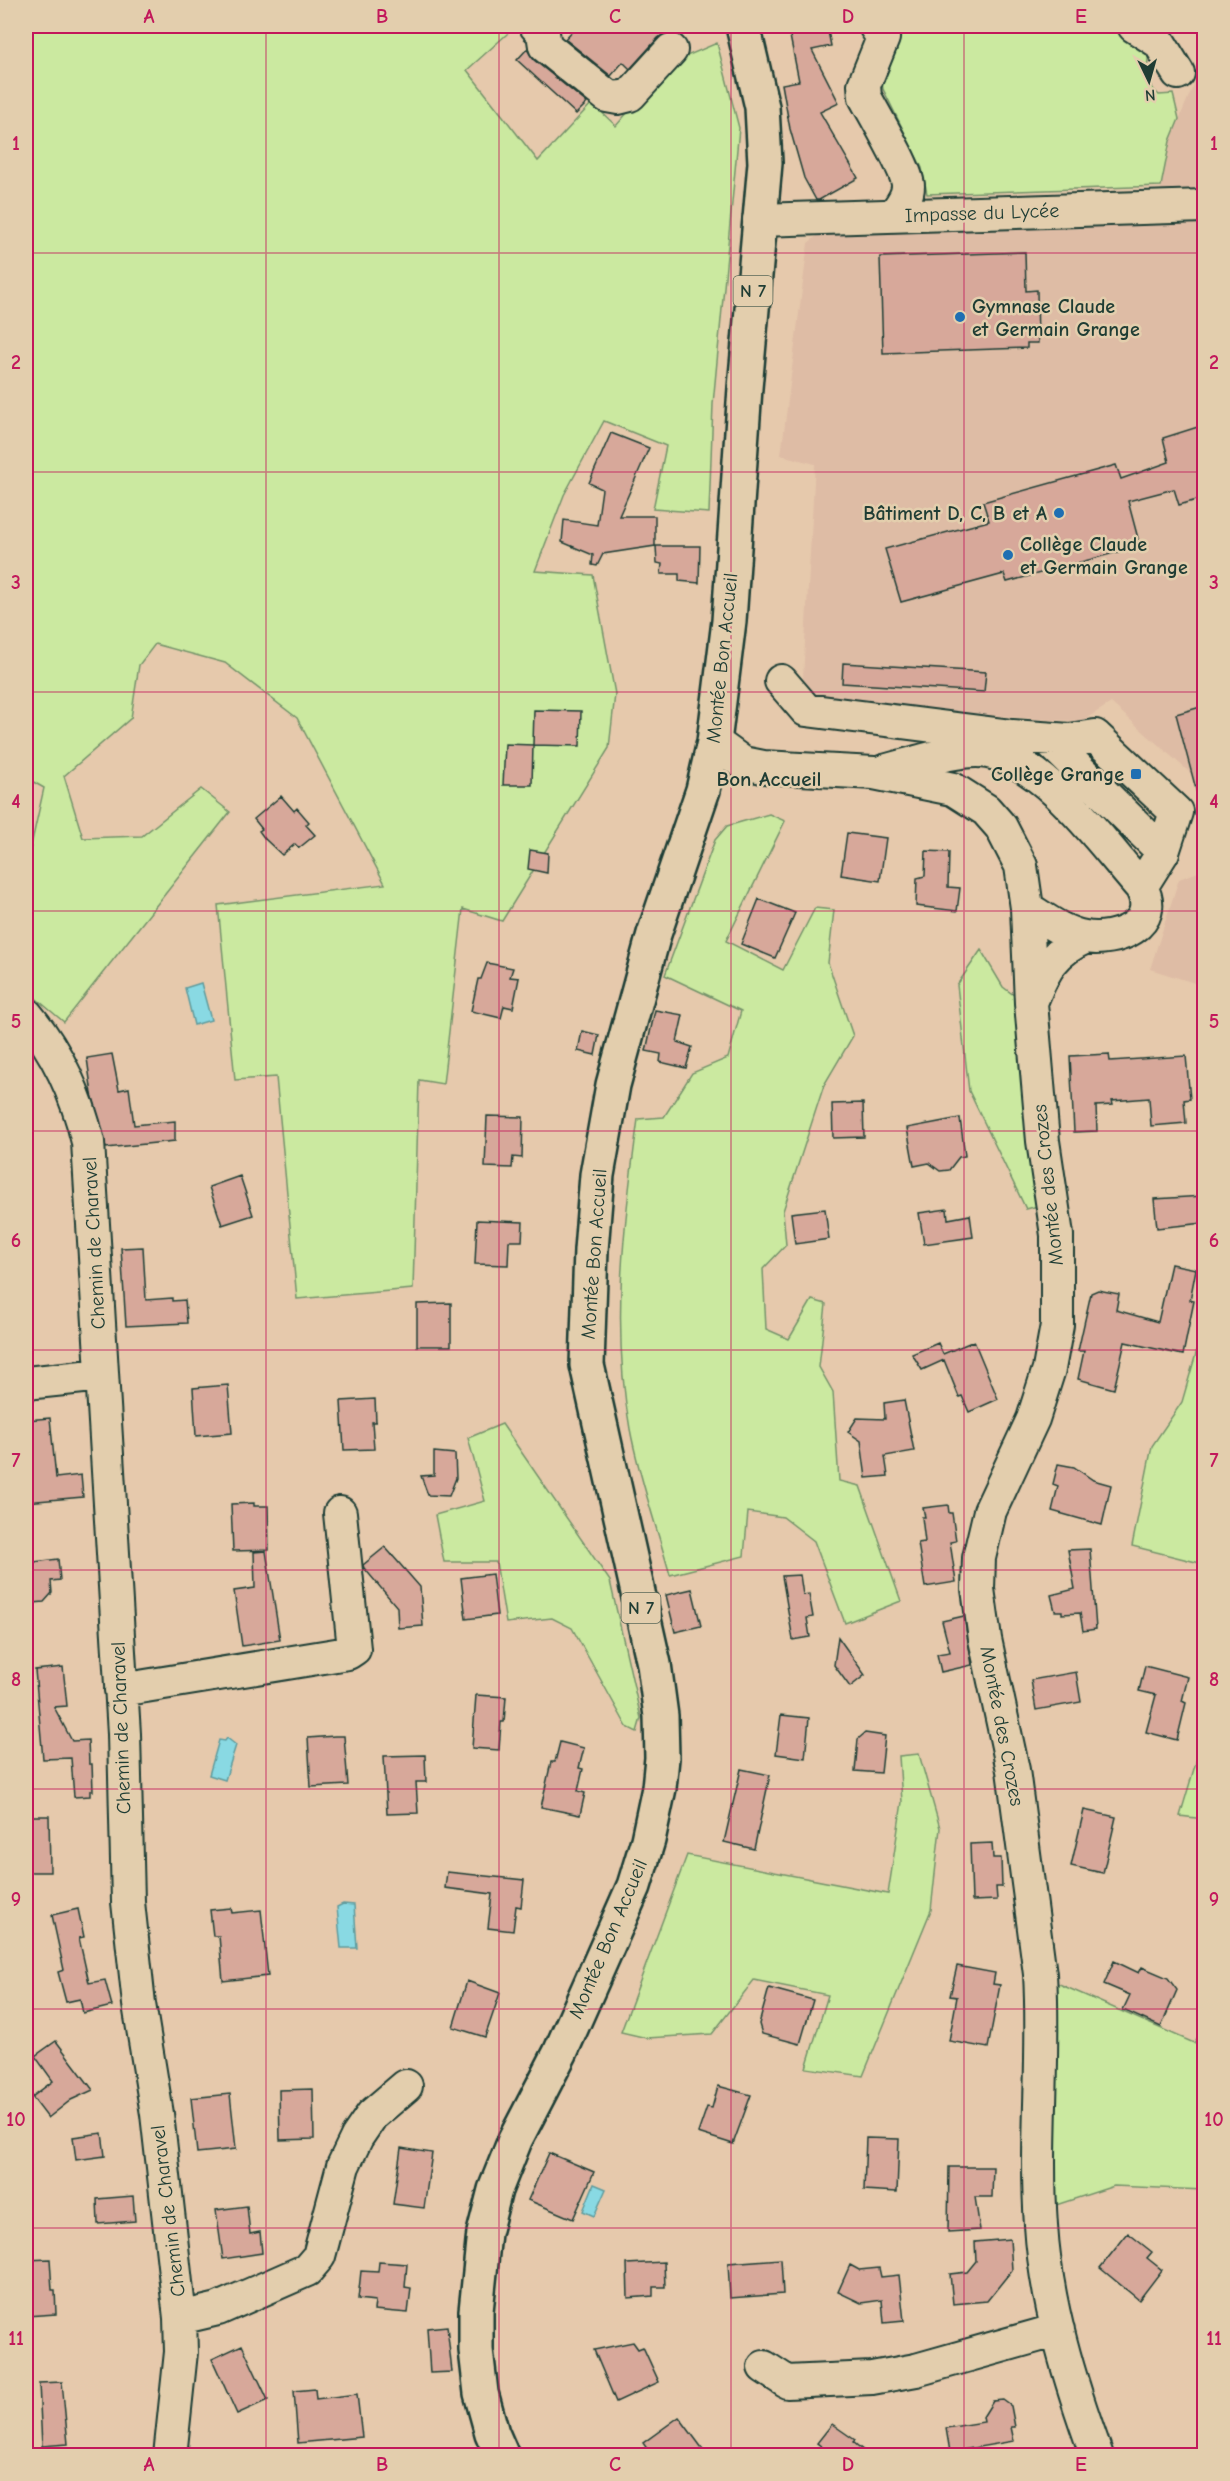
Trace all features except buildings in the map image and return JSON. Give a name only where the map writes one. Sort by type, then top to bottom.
[{"type":"main road","name":"Montée Bon Accueil","points":[[501,2456],[481,2393],[476,2350],[476,2311],[484,2233],[495,2190],[515,2140],[560,2053],[634,1886],[648,1840],[659,1788],[662,1758],[654,1664],[588,1365],[591,1250],[597,1175],[613,1085],[654,934],[703,790],[714,742],[729,621],[745,388],[765,163],[762,107],[743,26]]},
{"type":"street","points":[[536,26],[543,33],[545,46],[607,96],[618,98],[630,95],[671,50]]},
{"type":"street","points":[[1134,26],[1159,42],[1178,73]]},
{"type":"street","points":[[882,30],[864,85],[865,97],[904,172],[908,185],[906,199],[894,215]]},
{"type":"street","name":"Impasse du Lycée","points":[[759,220],[1204,206]]},
{"type":"street","points":[[781,681],[806,710],[1059,740],[1166,843],[1141,887]]},
{"type":"street","name":"Montée des Crozes","points":[[714,742],[743,763],[763,767],[874,773],[953,789],[986,810],[1001,827],[1021,866],[1028,908],[1030,1003],[1043,1141],[1058,1235],[1057,1325],[1049,1370],[1034,1419],[990,1511],[980,1558],[978,1589],[985,1639],[1013,1770],[1040,1974],[1042,2007],[1039,2164],[1041,2227],[1058,2330],[1097,2456]]},
{"type":"street","name":"Montée des Crozes","points":[[874,773],[948,755],[986,752],[1016,760],[1064,799],[1141,887],[1148,907],[1145,917],[1136,925],[1117,934],[1086,937],[1070,944],[1051,961],[1041,976],[1030,1003]]},
{"type":"street","name":"Montée des Crozes","points":[[1028,908],[1063,931],[1086,937]]},
{"type":"street","name":"Chemin de Charavel","points":[[26,1014],[62,1068],[83,1118],[88,1142],[124,1734],[128,1902],[139,2004],[157,2114],[180,2318],[181,2352],[170,2456]]},
{"type":"street","points":[[26,1383],[102,1375]]},
{"type":"street","points":[[121,1690],[348,1653],[354,1649],[340,1513]]},
{"type":"street","points":[[180,2318],[218,2309],[307,2270],[320,2256],[344,2166],[357,2137],[372,2115],[406,2086]]},
{"type":"street","points":[[764,2367],[787,2382],[872,2378],[916,2370],[1058,2330]]},
{"type":"shaded area","name":"Collège Claude et Germain Grange","points":[[1204,50],[1204,785],[1111,703],[1082,721],[838,703],[816,698],[803,678],[815,464],[781,455],[808,243],[827,228],[1162,211],[1161,186],[1170,141],[1196,79]]},
{"type":"shaded area","points":[[1204,870],[1204,986],[1150,969],[1179,879]]},
{"type":"green space","points":[[26,26],[516,26],[467,70],[538,161],[592,103],[616,126],[670,63],[717,43],[739,128],[713,404],[709,513],[653,509],[666,446],[604,421],[564,495],[535,571],[593,575],[615,694],[609,748],[502,921],[463,909],[443,1084],[419,1080],[413,1289],[297,1299],[276,1077],[235,1080],[218,905],[385,884],[297,718],[225,663],[155,644],[139,665],[131,718],[64,776],[83,838],[142,836],[201,789],[230,812],[64,1022],[26,990],[26,868],[44,788],[30,780],[26,786]]},
{"type":"green space","points":[[899,26],[1126,26],[1151,42],[1147,63],[1150,83],[1159,95],[1173,94],[1179,119],[1170,141],[1161,186],[927,194],[922,168],[883,89],[880,69]]},
{"type":"green space","points":[[769,814],[785,821],[726,941],[783,970],[815,908],[834,910],[828,963],[853,1036],[824,1085],[783,1211],[786,1245],[763,1269],[766,1329],[789,1339],[812,1300],[826,1304],[819,1367],[833,1392],[839,1481],[860,1486],[901,1601],[845,1623],[814,1541],[783,1517],[748,1512],[744,1556],[670,1575],[638,1465],[624,1391],[620,1313],[624,1235],[638,1119],[664,1117],[692,1073],[728,1058],[741,1011],[665,975],[715,840],[727,826]]},
{"type":"green space","points":[[981,950],[1003,987],[1019,999],[1042,1205],[1026,1209],[969,1091],[957,985]]},
{"type":"green space","points":[[1204,1326],[1204,1564],[1132,1546],[1152,1446],[1182,1402]]},
{"type":"green space","points":[[502,1424],[610,1581],[641,1718],[637,1732],[627,1727],[572,1628],[552,1618],[506,1623],[496,1562],[444,1562],[435,1515],[485,1501],[468,1438]]},
{"type":"green space","points":[[1204,1735],[1204,1819],[1180,1816]]},
{"type":"green space","points":[[919,1754],[940,1828],[931,1910],[863,2076],[806,2068],[828,1995],[754,1980],[712,2034],[647,2038],[621,2032],[687,1855],[888,1894],[902,1802],[899,1756]]},
{"type":"green space","points":[[1050,1980],[1194,2043],[1204,2028],[1204,2190],[1114,2186],[1050,2207]]},
{"type":"water","points":[[201,983],[211,1020],[194,1025],[185,988]]},
{"type":"water","points":[[227,1738],[236,1745],[225,1780],[209,1775],[219,1740],[225,1741]]},
{"type":"water","points":[[343,1904],[354,1905],[357,1948],[341,1948],[337,1907]]},
{"type":"water","points":[[594,2184],[606,2189],[594,2216],[583,2211]]},
{"type":"place","name":"Gymnase Claude et Germain Grange","points":[[960,317]]},
{"type":"place","name":"Bâtiment D, C, B et A","points":[[1059,513]]},
{"type":"place","name":"Collège Claude et Germain Grange","points":[[1008,555]]},
{"type":"place","name":"Collège Grange","points":[[1136,774]]},
{"type":"district","name":"Bon Accueil","points":[[769,779]]}]
